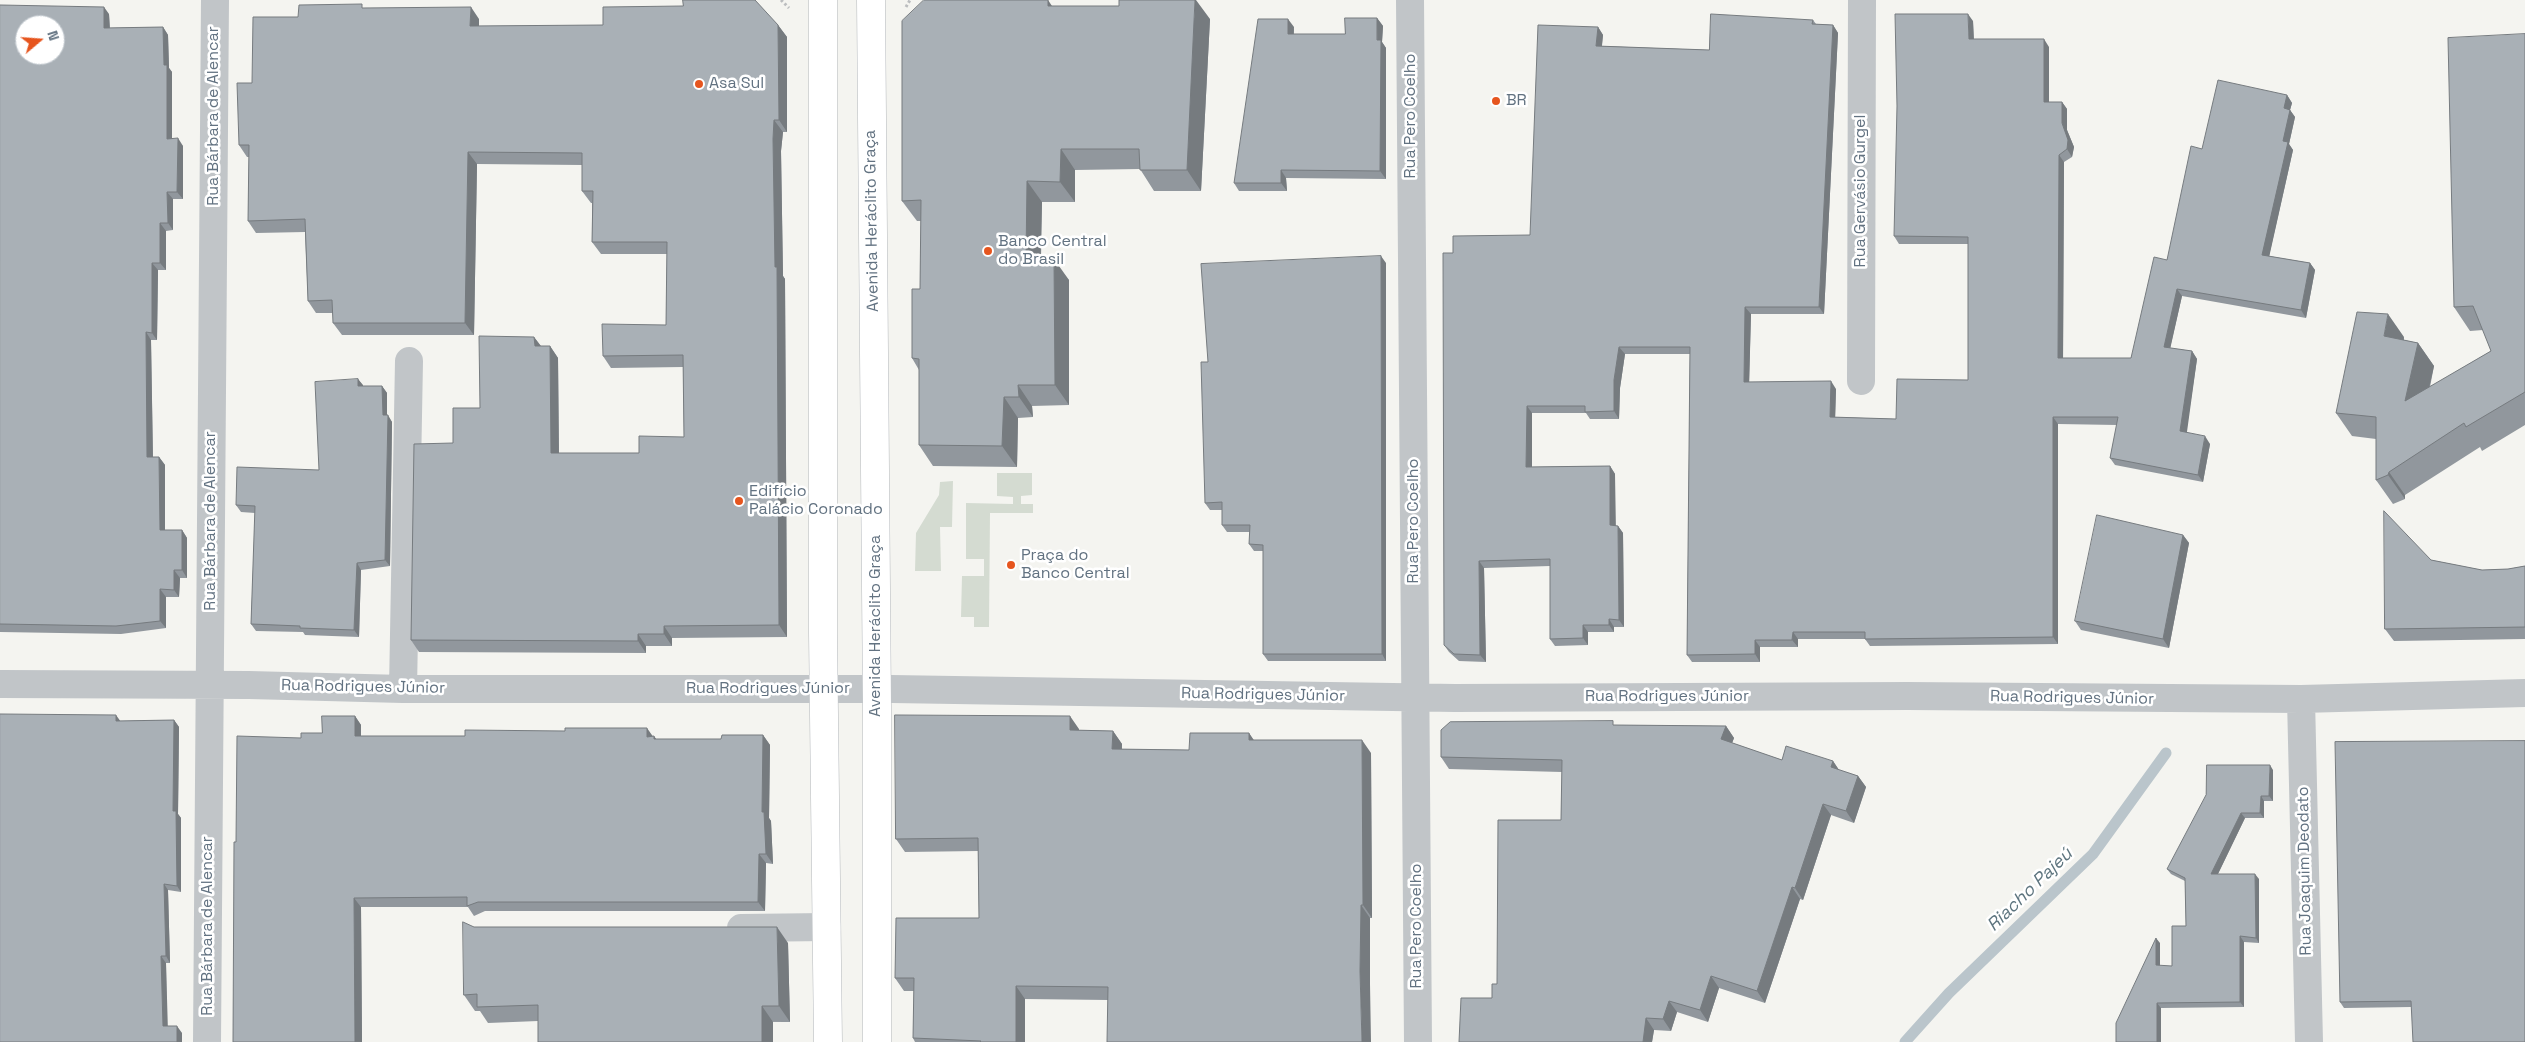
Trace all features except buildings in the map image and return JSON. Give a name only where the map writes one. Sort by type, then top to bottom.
[{"type":"main road","points":[[823,0],[823,689],[828,1042]]},
{"type":"main road","name":"Avenida Heráclito Graça","points":[[871,0],[877,1042]]},
{"type":"street","name":"Rua Bárbara de Alencar","points":[[207,1042],[215,0]]},
{"type":"street","name":"Rua Pero Coelho","points":[[1410,0],[1418,1042]]},
{"type":"street","name":"Rua Gervásio Gurgel","points":[[1861,381],[1862,0]]},
{"type":"street","points":[[404,689],[409,360]]},
{"type":"street","name":"Rua Rodrigues Júnior","points":[[0,684],[209,684],[404,689],[876,689],[1414,698],[1908,696],[2301,700],[2525,693]]},
{"type":"street","name":"Rua Joaquim Deodato","points":[[2301,700],[2309,1042]]},
{"type":"street","points":[[713,928],[827,927]]},
{"type":"shaded area","points":[[997,473],[1032,473],[1032,495],[1021,496],[1021,504],[1033,504],[1033,513],[990,513],[989,627],[974,627],[974,617],[961,617],[962,576],[984,576],[984,559],[966,559],[966,503],[1013,504],[1013,497],[997,496]]},
{"type":"shaded area","points":[[953,481],[952,527],[940,527],[941,571],[915,571],[916,533],[939,495],[940,482]]},
{"type":"waterway","name":"Riacho Pajeú","points":[[1905,1042],[1949,993],[2093,854],[2166,753]]},
{"type":"place","name":"Asa Sul","points":[[699,84]]},
{"type":"place","name":"BR","points":[[1496,101]]},
{"type":"place","name":"Banco Central do Brasil","points":[[988,251]]},
{"type":"place","name":"Edifício Palácio Coronado","points":[[739,501]]},
{"type":"place","name":"Praça do Banco Central","points":[[1011,565]]}]
